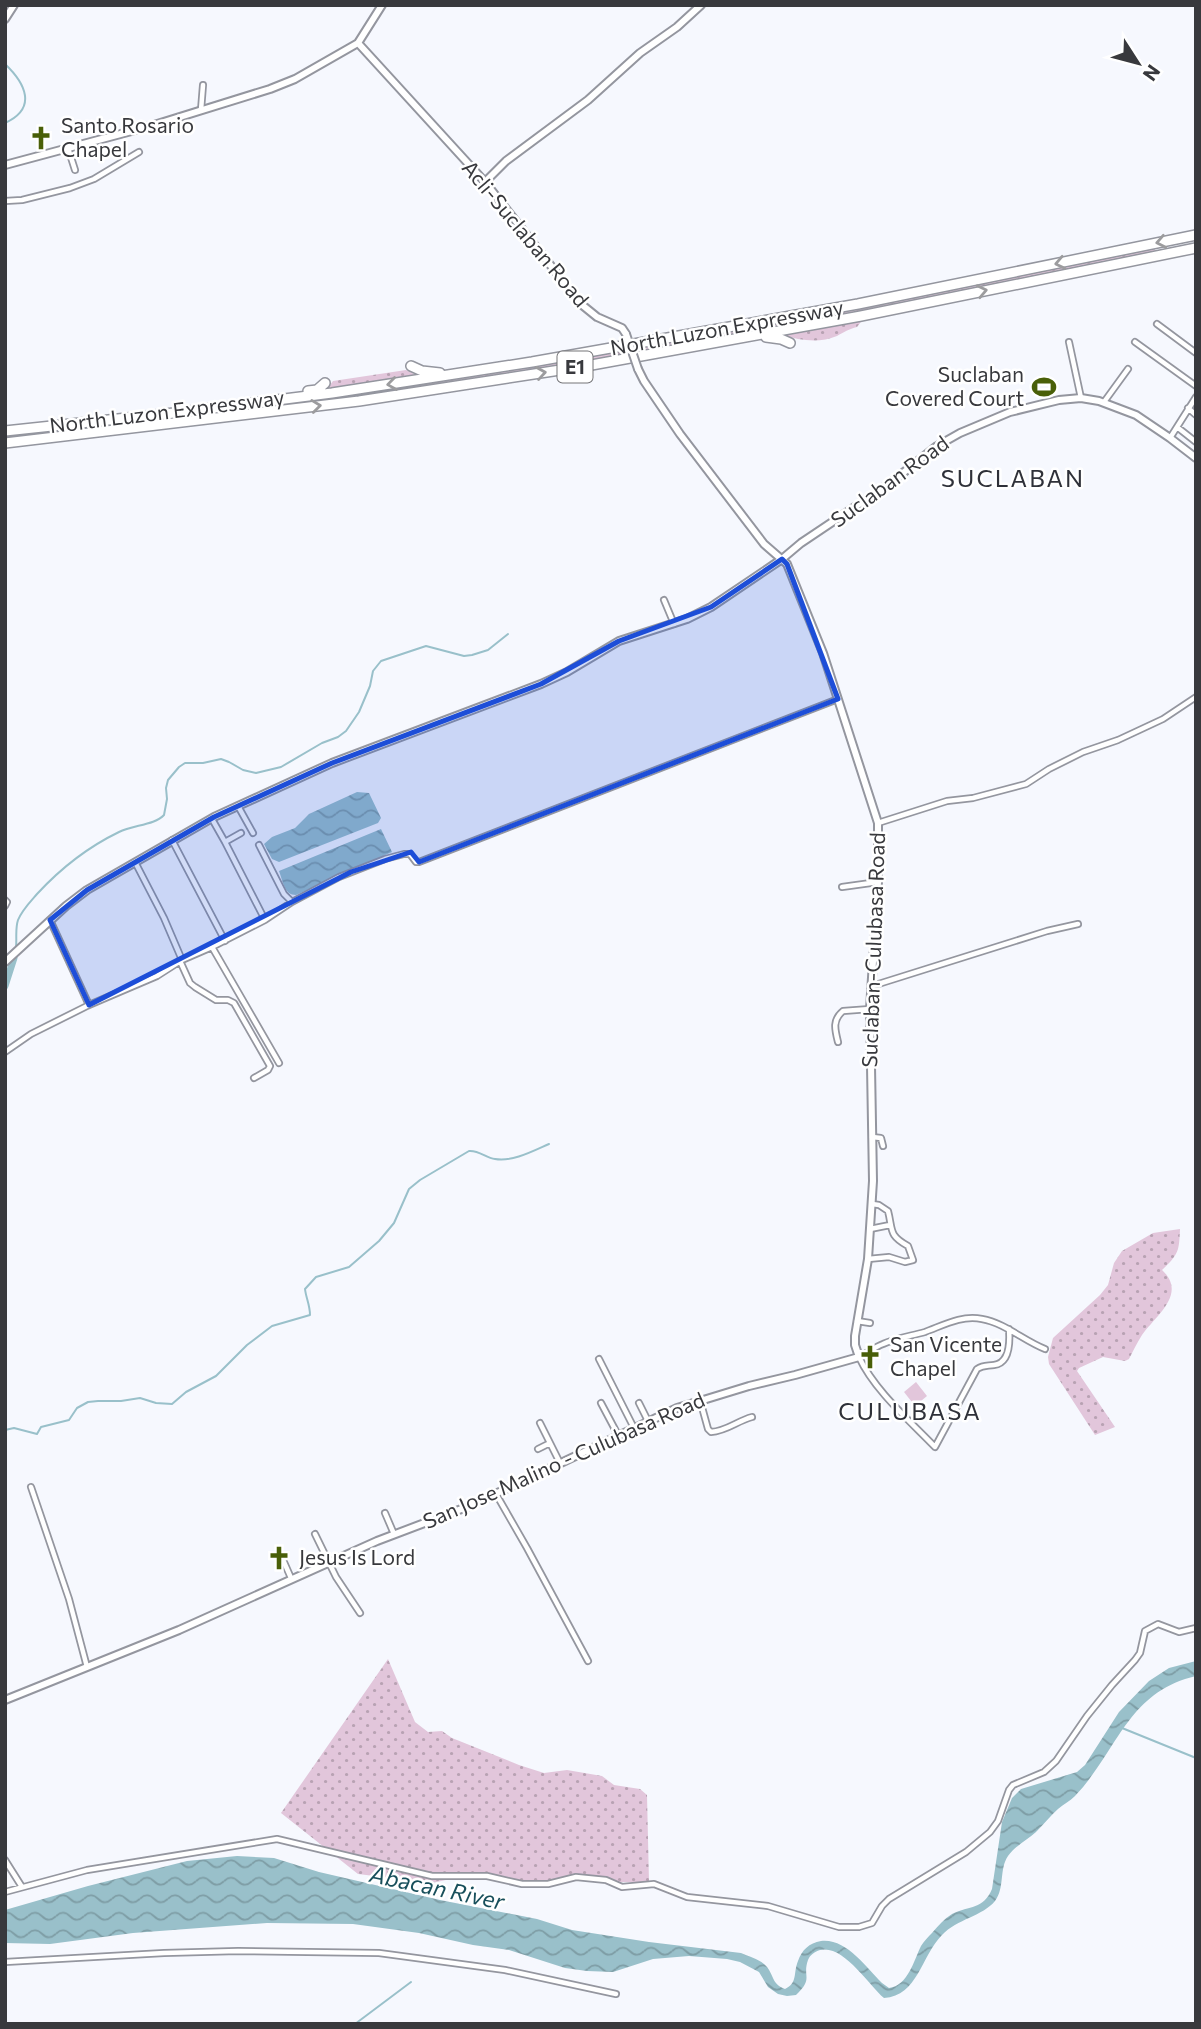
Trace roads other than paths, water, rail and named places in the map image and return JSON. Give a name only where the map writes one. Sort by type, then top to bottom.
[{"type":"highway","name":"North Luzon Expressway","points":[[5,431],[210,408],[532,362],[858,304],[1196,235]]},
{"type":"highway","name":"North Luzon Expressway","points":[[5,443],[227,418],[422,392],[861,316],[1196,248]]},
{"type":"highway","points":[[864,324],[873,317],[949,298]]},
{"type":"highway","points":[[667,351],[697,349],[766,337],[781,338],[790,343]]},
{"type":"highway","points":[[411,366],[422,371],[439,373],[532,362]]},
{"type":"highway","points":[[210,408],[317,390],[325,383]]},
{"type":"street","points":[[5,19],[14,5]]},
{"type":"street","points":[[5,165],[155,125],[251,96],[295,79],[358,43],[382,5]]},
{"type":"street","points":[[485,182],[506,161],[588,100],[640,53],[677,27],[701,5]]},
{"type":"street","name":"Acli-Suclaban Road","points":[[358,43],[485,182],[581,304],[597,317],[622,328],[644,381],[680,434],[764,544],[782,559]]},
{"type":"street","points":[[201,110],[203,85]]},
{"type":"street","points":[[68,148],[75,170]]},
{"type":"street","points":[[5,201],[22,200],[81,184],[139,152]]},
{"type":"street","points":[[1157,324],[1196,353]]},
{"type":"street","points":[[1069,342],[1081,398]]},
{"type":"street","points":[[1135,342],[1196,386]]},
{"type":"street","points":[[1104,402],[1128,369]]},
{"type":"street","points":[[1170,438],[1196,397]]},
{"type":"street","name":"Suclaban Road","points":[[7,959],[87,890],[172,840],[238,806],[304,774],[541,684],[620,641],[674,624],[711,607],[889,484],[937,446],[960,433],[1010,412],[1048,402],[1081,398],[1104,402],[1136,415],[1196,458]]},
{"type":"street","points":[[1188,408],[1196,415]]},
{"type":"street","points":[[1177,427],[1196,442]]},
{"type":"street","name":"Suclaban-Culubasa Road","points":[[782,559],[800,591],[823,653],[878,822],[878,882],[870,1009],[872,1204],[868,1259],[856,1321],[855,1345],[859,1357]]},
{"type":"street","points":[[664,600],[674,624]]},
{"type":"street","points":[[878,822],[947,800],[973,798],[1026,784],[1083,752],[1156,723],[1196,697]]},
{"type":"street","points":[[5,1052],[31,1034],[157,976],[181,960],[265,920],[339,877],[407,853],[419,862],[838,699]]},
{"type":"street","points":[[238,806],[253,833]]},
{"type":"street","points":[[212,819],[265,920]]},
{"type":"street","points":[[225,842],[241,833]]},
{"type":"street","points":[[172,840],[225,941]]},
{"type":"street","points":[[260,845],[284,894],[292,902]]},
{"type":"street","points":[[134,862],[164,918],[190,983],[216,1000],[234,1003],[270,1066],[254,1078]]},
{"type":"street","points":[[842,887],[878,882]]},
{"type":"street","points":[[5,900],[8,902],[5,906]]},
{"type":"street","points":[[50,920],[89,1005]]},
{"type":"street","points":[[872,986],[1079,923]]},
{"type":"street","points":[[212,947],[279,1063]]},
{"type":"street","points":[[838,1042],[835,1026],[840,1013],[870,1009]]},
{"type":"street","points":[[872,1137],[881,1138],[883,1146]]},
{"type":"street","points":[[868,1259],[889,1256],[905,1262],[913,1260],[908,1246],[897,1240],[890,1225],[888,1211],[872,1204]]},
{"type":"street","points":[[869,1229],[890,1225]]},
{"type":"street","points":[[1009,1329],[1010,1343],[1004,1359],[998,1365],[976,1369],[935,1447],[881,1389],[864,1368],[859,1357],[883,1344],[951,1321],[981,1319],[1009,1329],[1045,1349]]},
{"type":"street","points":[[856,1321],[870,1323]]},
{"type":"street","name":"San Jose Malino - Culubasa Road","points":[[5,1700],[226,1609],[394,1534],[472,1505],[648,1421],[700,1400],[859,1357]]},
{"type":"street","points":[[599,1359],[634,1428]]},
{"type":"street","points":[[700,1400],[708,1430],[711,1432],[725,1430],[738,1421],[752,1417]]},
{"type":"street","points":[[601,1403],[618,1435]]},
{"type":"street","points":[[639,1403],[648,1421]]},
{"type":"street","points":[[540,1423],[561,1463]]},
{"type":"street","points":[[538,1449],[550,1443]]},
{"type":"street","points":[[31,1487],[69,1599],[87,1667]]},
{"type":"street","points":[[496,1493],[587,1661]]},
{"type":"street","points":[[385,1513],[394,1534]]},
{"type":"street","points":[[315,1534],[336,1577],[360,1613]]},
{"type":"street","points":[[280,1553],[291,1578]]},
{"type":"street","points":[[5,1892],[88,1870],[277,1839],[432,1876],[487,1876],[522,1884],[548,1884],[576,1877],[606,1880],[622,1887],[653,1884],[687,1897],[768,1906],[839,1927],[867,1926],[872,1923],[888,1899],[966,1852],[989,1832],[998,1821],[1013,1785],[1044,1773],[1056,1761],[1103,1696],[1140,1653],[1145,1631],[1158,1624],[1179,1632],[1196,1628]]},
{"type":"street","points":[[5,1860],[22,1887]]},
{"type":"street","points":[[5,1962],[164,1953],[379,1953],[505,1970],[615,1994]]},
{"type":"water","points":[[357,792],[369,793],[381,818],[378,823],[279,862],[272,859],[264,844],[272,837],[295,828],[309,814]]},
{"type":"water","points":[[381,829],[392,852],[296,895],[286,890],[279,871]]},
{"type":"water","points":[[1196,1661],[1196,1676],[1173,1684],[1154,1695],[1139,1709],[1075,1796],[1011,1852],[1005,1861],[1000,1890],[995,1901],[942,1935],[912,1983],[895,1996],[884,1998],[855,1966],[829,1950],[820,1950],[811,1955],[806,1966],[805,1985],[796,1995],[787,1996],[768,1987],[759,1972],[740,1962],[727,1959],[689,1956],[653,1959],[613,1972],[587,1971],[565,1968],[509,1950],[353,1924],[267,1923],[133,1933],[50,1944],[5,1943],[5,1910],[187,1861],[237,1856],[274,1858],[319,1872],[537,1919],[572,1930],[741,1953],[764,1964],[775,1982],[785,1989],[794,1981],[798,1961],[804,1950],[817,1942],[830,1941],[855,1955],[889,1988],[906,1978],[922,1944],[944,1920],[952,1914],[980,1904],[988,1896],[992,1889],[1002,1822],[1012,1798],[1021,1789],[1077,1772],[1085,1765],[1119,1712],[1149,1681],[1169,1668]]},
{"type":"waterway","points":[[5,64],[18,79],[25,95],[22,110],[5,123]]},
{"type":"waterway","points":[[16,947],[18,920],[37,894],[65,867],[96,844],[164,815],[168,780],[185,763],[221,759],[256,773],[281,767],[346,731],[359,712],[373,671],[381,661],[426,646],[464,656],[472,655],[488,650],[508,634]]},
{"type":"waterway","points":[[5,986],[14,958]]},
{"type":"waterway","points":[[5,1430],[14,1428],[37,1434],[41,1427],[69,1420],[77,1408],[88,1402],[140,1398],[172,1404],[186,1392],[216,1376],[247,1345],[272,1326],[310,1315],[305,1289],[316,1277],[349,1267],[379,1241],[394,1223],[409,1189],[420,1180],[469,1151],[502,1160],[549,1144]]},
{"type":"waterway","points":[[1122,1728],[1196,1758]]},
{"type":"waterway","points":[[355,2024],[411,1982]]},
{"type":"place","name":"Santo Rosario Chapel","points":[[41,138]]},
{"type":"place","name":"Suclaban Covered Court","points":[[1044,387]]},
{"type":"place","name":"San Vicente Chapel","points":[[870,1357]]},
{"type":"place","name":"Jesus Is Lord","points":[[279,1558]]},
{"type":"district","name":"SUCLABAN","points":[[1013,479]]},
{"type":"district","name":"CULUBASA","points":[[910,1412]]},
{"type":"water label","name":"Abacan River","points":[[437,1888]]}]
